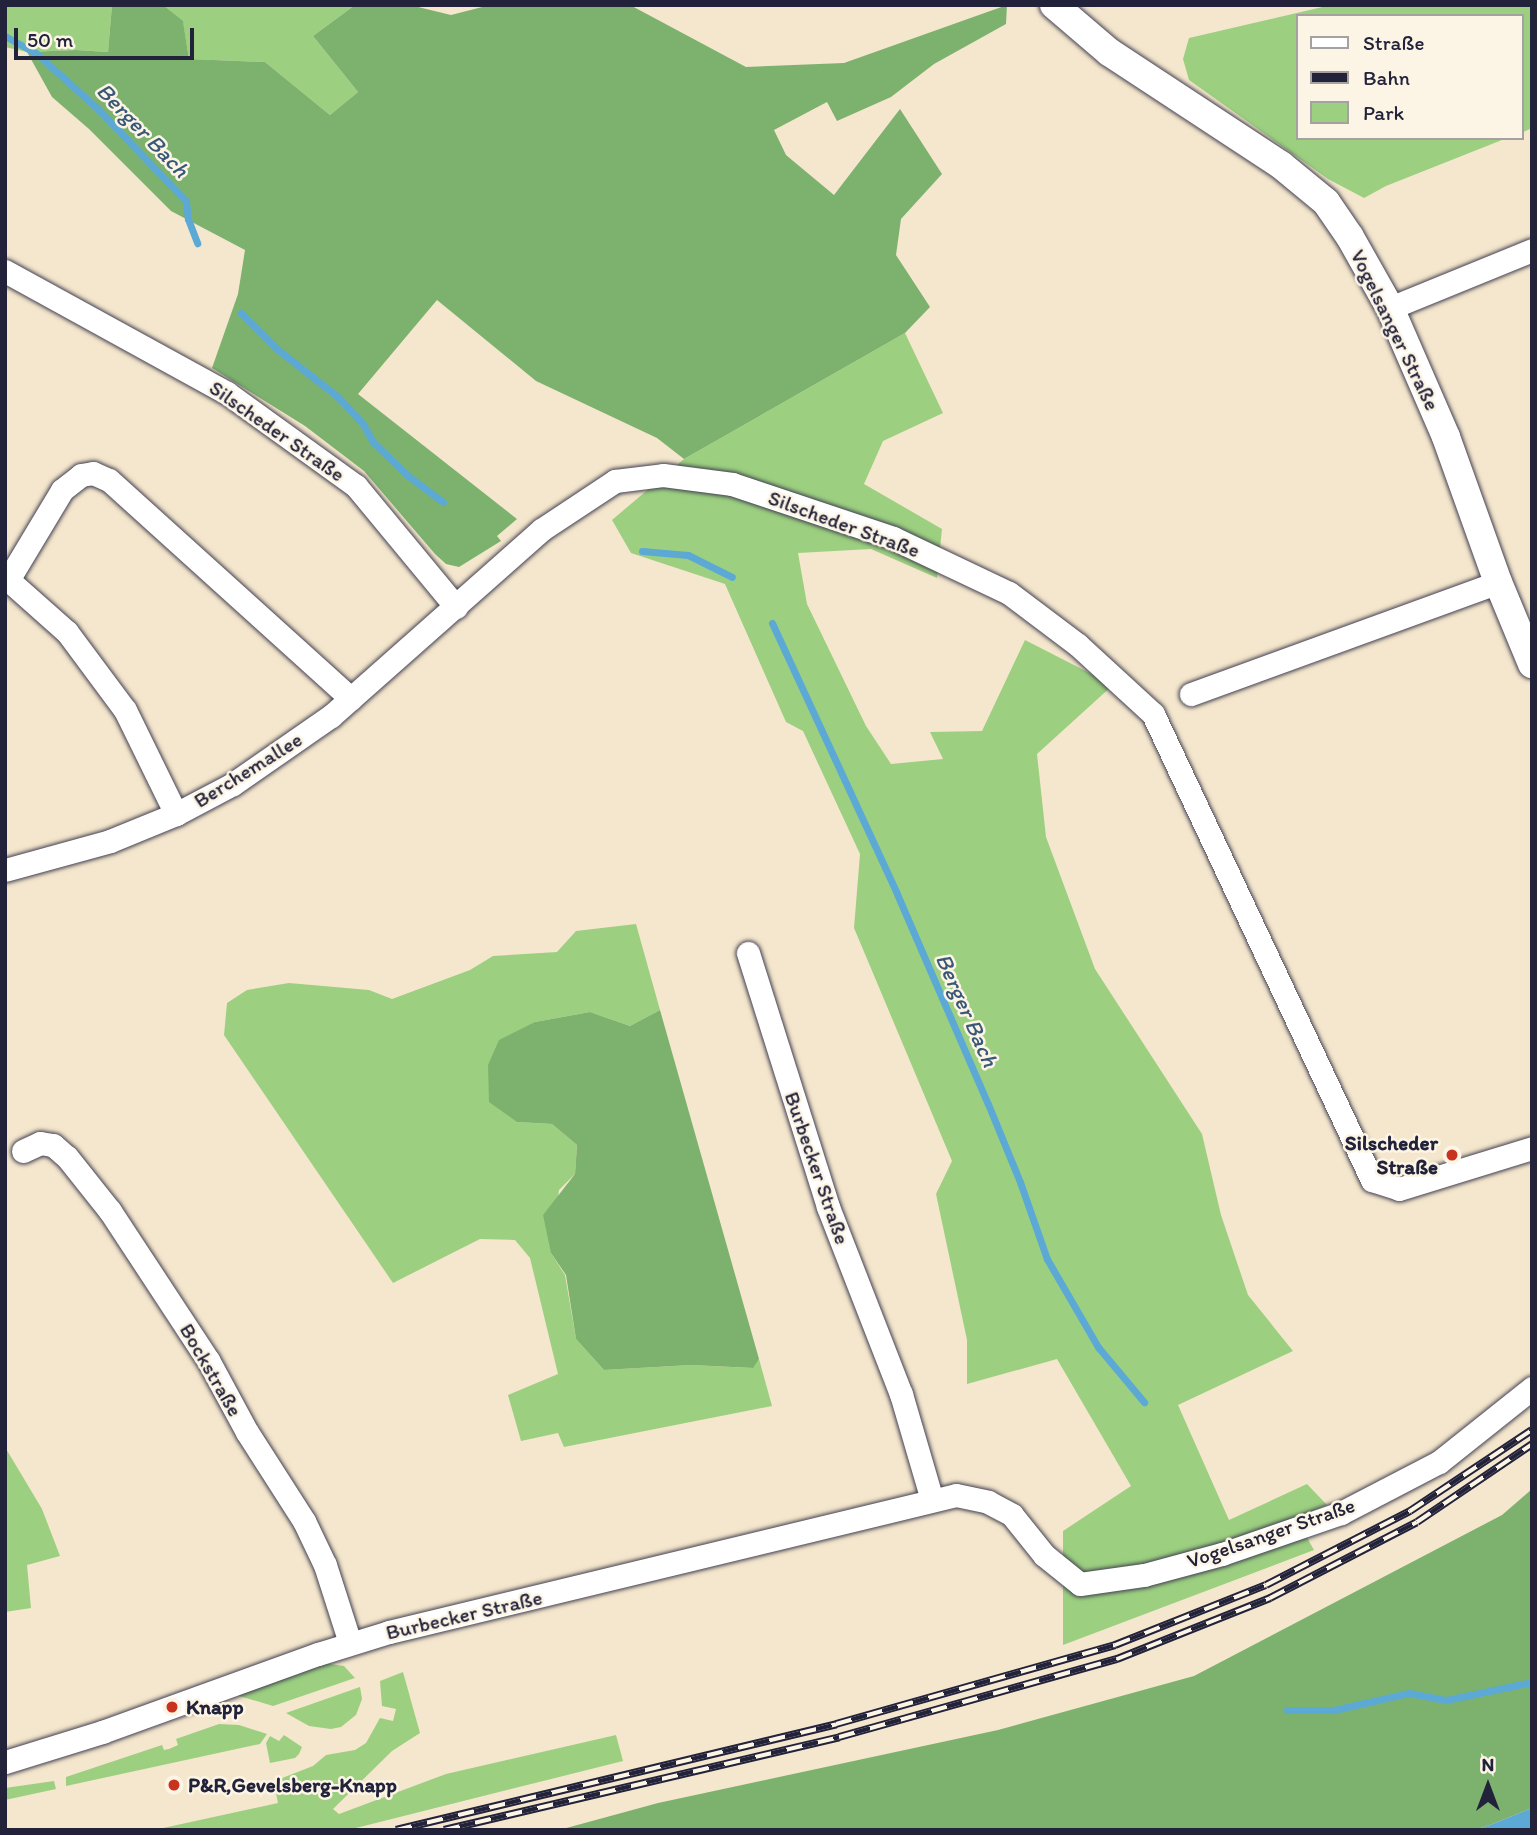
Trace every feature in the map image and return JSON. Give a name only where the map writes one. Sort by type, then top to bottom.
[{"type":"street","name":"Vogelsanger Straße","points":[[1054,5],[1109,52],[1281,165],[1326,202],[1350,237],[1390,308],[1446,437],[1498,582],[1532,664]]},
{"type":"street","points":[[1390,308],[1532,250]]},
{"type":"street","name":"Silscheder Straße","points":[[5,271],[228,393],[356,486],[456,607],[541,530],[615,481],[663,475],[732,484],[893,538],[1009,593],[1078,645],[1153,713],[1371,1180],[1399,1189],[1532,1148]]},
{"type":"street","points":[[176,814],[125,710],[67,632],[7,579],[62,490],[81,475],[93,473],[109,480],[351,699]]},
{"type":"street","points":[[1191,694],[1498,582]]},
{"type":"street","name":"Berchemallee","points":[[5,870],[110,841],[176,814],[254,770],[351,699],[456,607]]},
{"type":"street","name":"Burbecker Straße","points":[[748,953],[828,1207],[901,1394],[933,1500]]},
{"type":"street","name":"Bockstraße","points":[[23,1152],[40,1143],[53,1145],[67,1157],[110,1211],[208,1360],[247,1432],[304,1521],[325,1565],[350,1643]]},
{"type":"street","name":"Vogelsanger Straße","points":[[1144,1575],[1222,1554],[1341,1513],[1439,1462],[1532,1388]]},
{"type":"street","name":"Burbecker Straße","points":[[5,1762],[102,1732],[350,1643],[956,1495],[988,1502],[1012,1515],[1044,1555],[1080,1584],[1144,1575]]},
{"type":"green space","points":[[5,5],[112,5],[108,52],[27,52],[5,47]]},
{"type":"green space","points":[[112,5],[163,5],[183,21],[189,59],[265,62],[330,115],[358,92],[313,36],[355,5],[410,5],[451,15],[490,5],[630,5],[746,67],[844,63],[1007,5],[1006,24],[934,64],[891,97],[837,121],[827,102],[774,130],[786,155],[834,195],[900,109],[942,174],[901,219],[896,255],[930,307],[905,333],[684,459],[657,438],[536,381],[437,300],[358,394],[517,519],[497,536],[501,541],[459,567],[446,564],[435,554],[364,471],[305,426],[212,368],[238,294],[245,250],[171,211],[89,129],[52,97],[27,52],[108,52]]},
{"type":"green space","points":[[163,5],[355,5],[313,36],[358,92],[330,115],[265,62],[189,59],[183,22]]},
{"type":"green space","points":[[1331,5],[1532,5],[1532,128],[1523,132],[1523,14],[1296,14],[1296,140],[1502,140],[1386,186],[1364,198],[1328,179],[1189,80],[1183,59],[1189,38]]},
{"type":"green space","points":[[905,333],[943,413],[883,441],[864,484],[942,529],[937,578],[871,549],[798,553],[807,604],[866,726],[891,764],[943,759],[930,732],[982,731],[1025,640],[1113,685],[1037,754],[1046,837],[1095,969],[1202,1134],[1221,1215],[1248,1295],[1293,1351],[1178,1405],[1229,1520],[1307,1484],[1327,1505],[1296,1518],[1314,1550],[1063,1645],[1063,1531],[1131,1486],[1057,1359],[967,1384],[967,1340],[936,1194],[952,1161],[854,928],[860,854],[803,731],[786,722],[725,584],[631,553],[612,520],[684,459]]},
{"type":"green space","points":[[636,924],[660,1010],[630,1026],[590,1012],[535,1022],[517,1122],[552,1124],[577,1145],[575,1174],[559,1190],[551,1253],[565,1275],[576,1339],[604,1370],[691,1365],[752,1368],[759,1359],[772,1406],[564,1447],[558,1433],[521,1441],[508,1395],[558,1374],[530,1258],[515,1240],[480,1239],[393,1283],[224,1035],[227,1003],[247,990],[289,983],[369,990],[392,999],[470,970],[493,956],[557,952],[576,931]]},
{"type":"green space","points":[[660,1010],[759,1359],[753,1368],[691,1365],[604,1370],[576,1339],[566,1275],[551,1253],[543,1215],[575,1174],[577,1145],[552,1124],[517,1122],[489,1102],[488,1065],[499,1040],[535,1022],[590,1012],[630,1026]]},
{"type":"green space","points":[[5,1447],[42,1509],[60,1556],[27,1565],[31,1608],[5,1612]]},
{"type":"green space","points":[[1532,1489],[1532,1808],[1490,1825],[1475,1830],[559,1830],[658,1803],[998,1730],[1194,1676],[1502,1515]]},
{"type":"green space","points":[[323,1663],[344,1666],[355,1678],[273,1706],[236,1695]]},
{"type":"green space","points":[[403,1672],[420,1733],[392,1751],[333,1809],[339,1814],[446,1774],[616,1735],[623,1761],[348,1830],[154,1830],[278,1803],[274,1784],[277,1780],[313,1766],[326,1755],[355,1750],[366,1743],[380,1718],[393,1721],[396,1709],[382,1706],[380,1681]]},
{"type":"green space","points":[[360,1687],[362,1699],[356,1715],[341,1727],[331,1729],[309,1726],[286,1713]]},
{"type":"green space","points":[[219,1724],[239,1725],[267,1734],[260,1744],[66,1786],[66,1777],[162,1745],[164,1750],[169,1749],[178,1745],[176,1739]]},
{"type":"green space","points":[[284,1735],[302,1747],[299,1754],[295,1758],[270,1763],[266,1743],[270,1736],[279,1741]]},
{"type":"green space","points":[[54,1781],[56,1789],[5,1800],[5,1788]]},
{"type":"water","points":[[1532,1808],[1532,1830],[1475,1830],[1490,1825]]},
{"type":"waterway","name":"Berger Bach","points":[[5,36],[36,53],[98,109],[186,201],[188,219],[197,243]]},
{"type":"waterway","name":"Berger Bach","points":[[241,313],[277,349],[337,396],[363,424],[373,442],[407,475],[443,502]]},
{"type":"waterway","name":"Berger Bach","points":[[642,551],[688,555],[732,577]]},
{"type":"waterway","name":"Berger Bach","points":[[772,623],[897,894],[988,1104],[1020,1182],[1047,1259],[1098,1347],[1144,1402]]},
{"type":"waterway","name":"Berger Bach","points":[[1287,1710],[1334,1710],[1409,1693],[1446,1700],[1532,1682]]},
{"type":"railway","points":[[396,1830],[836,1724],[1115,1645],[1266,1585],[1410,1511],[1532,1430]]},
{"type":"railway","points":[[444,1830],[839,1737],[1117,1659],[1270,1598],[1417,1522],[1532,1444]]},
{"type":"place","name":"Silscheder Straße","points":[[1452,1155]]},
{"type":"place","name":"Knapp","points":[[172,1707]]},
{"type":"place","name":"P&R,Gevelsberg-Knapp","points":[[174,1785]]}]
